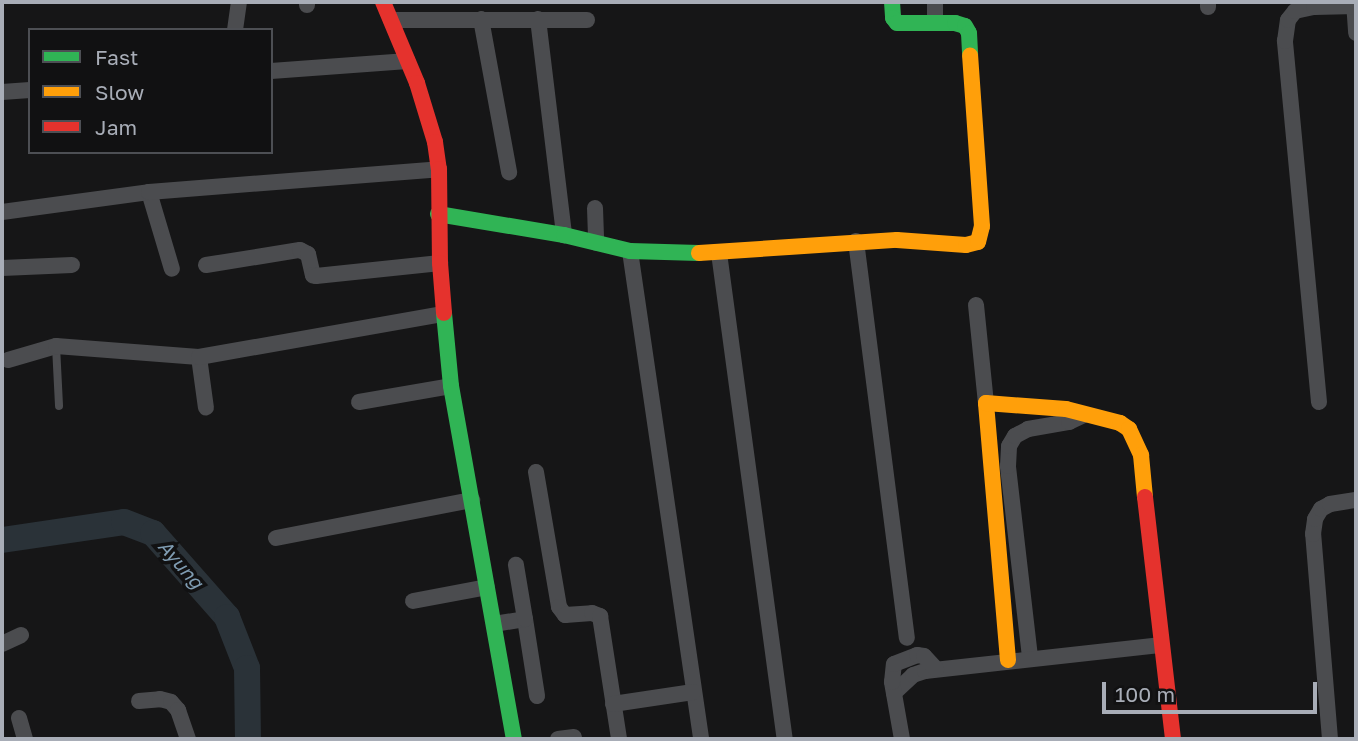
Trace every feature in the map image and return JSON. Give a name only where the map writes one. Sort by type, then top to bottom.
[{"type":"street","points":[[235,28],[239,2]]},
{"type":"street","points":[[383,2],[426,108],[439,169],[440,263],[451,386],[514,739]]},
{"type":"street","points":[[438,214],[564,235],[629,251],[719,253],[856,241],[922,240],[966,245],[981,239],[970,33],[960,23],[897,23],[893,19],[892,2]]},
{"type":"street","points":[[935,2],[935,23]]},
{"type":"street","points":[[1319,402],[1285,41],[1288,20],[1296,11],[1314,7],[1355,5],[1356,33]]},
{"type":"street","points":[[481,19],[509,172]]},
{"type":"street","points":[[538,19],[564,235]]},
{"type":"street","points":[[391,20],[587,20]]},
{"type":"street","points":[[273,71],[408,61]]},
{"type":"street","points":[[2,92],[28,90]]},
{"type":"street","points":[[2,212],[149,192],[439,169]]},
{"type":"street","points":[[149,192],[172,269]]},
{"type":"street","points":[[594,208],[596,243]]},
{"type":"street","points":[[856,241],[907,638]]},
{"type":"street","points":[[206,265],[300,250],[308,254],[313,275],[316,276],[440,263]]},
{"type":"street","points":[[629,251],[701,739]]},
{"type":"street","points":[[719,253],[785,739]]},
{"type":"street","points":[[2,268],[72,265]]},
{"type":"street","points":[[976,305],[1008,660]]},
{"type":"street","points":[[8,360],[55,346],[199,357],[443,314]]},
{"type":"street","points":[[199,357],[206,408]]},
{"type":"street","points":[[359,402],[451,386]]},
{"type":"street","points":[[986,403],[1051,408],[1120,423],[1129,429],[1136,439],[1141,455],[1160,645],[1173,739]]},
{"type":"street","points":[[1050,425],[1051,408]]},
{"type":"street","points":[[1030,657],[1007,466],[1009,446],[1015,436],[1028,429],[1084,415]]},
{"type":"street","points":[[989,467],[1007,466]]},
{"type":"street","points":[[536,472],[559,607],[565,615],[592,613],[600,616],[619,739]]},
{"type":"street","points":[[276,538],[472,499]]},
{"type":"street","points":[[1330,739],[1313,534],[1315,519],[1321,509],[1330,504],[1356,500]]},
{"type":"street","points":[[516,565],[537,696]]},
{"type":"street","points":[[413,601],[487,587]]},
{"type":"street","points":[[494,624],[524,620]]},
{"type":"street","points":[[2,644],[21,635]]},
{"type":"street","points":[[902,739],[894,693],[913,675],[936,669],[1030,657],[1160,645]]},
{"type":"street","points":[[613,704],[693,692]]},
{"type":"street","points":[[139,701],[160,699],[171,702],[178,710],[188,739]]},
{"type":"street","points":[[19,718],[25,739]]},
{"type":"lane","points":[[55,346],[59,406]]},
{"type":"waterway","name":"Ayung","points":[[2,540],[124,522],[153,533],[227,617],[247,668],[248,739]]},
{"type":"traffic: fast","points":[[892,2],[893,18],[897,23],[955,23],[965,26],[969,33],[970,55]]},
{"type":"traffic: fast","points":[[438,214],[564,235],[630,251],[699,253]]},
{"type":"traffic: fast","points":[[444,313],[451,386],[514,739]]},
{"type":"traffic: slow","points":[[699,253],[897,240],[966,245],[978,242],[982,226],[970,55]]},
{"type":"traffic: slow","points":[[1008,660],[986,403],[1066,409],[1120,423],[1129,429],[1141,455],[1145,497]]},
{"type":"traffic: jam","points":[[383,2],[417,83],[435,142],[439,169],[440,263],[444,313]]},
{"type":"traffic: jam","points":[[1145,497],[1173,739]]}]
